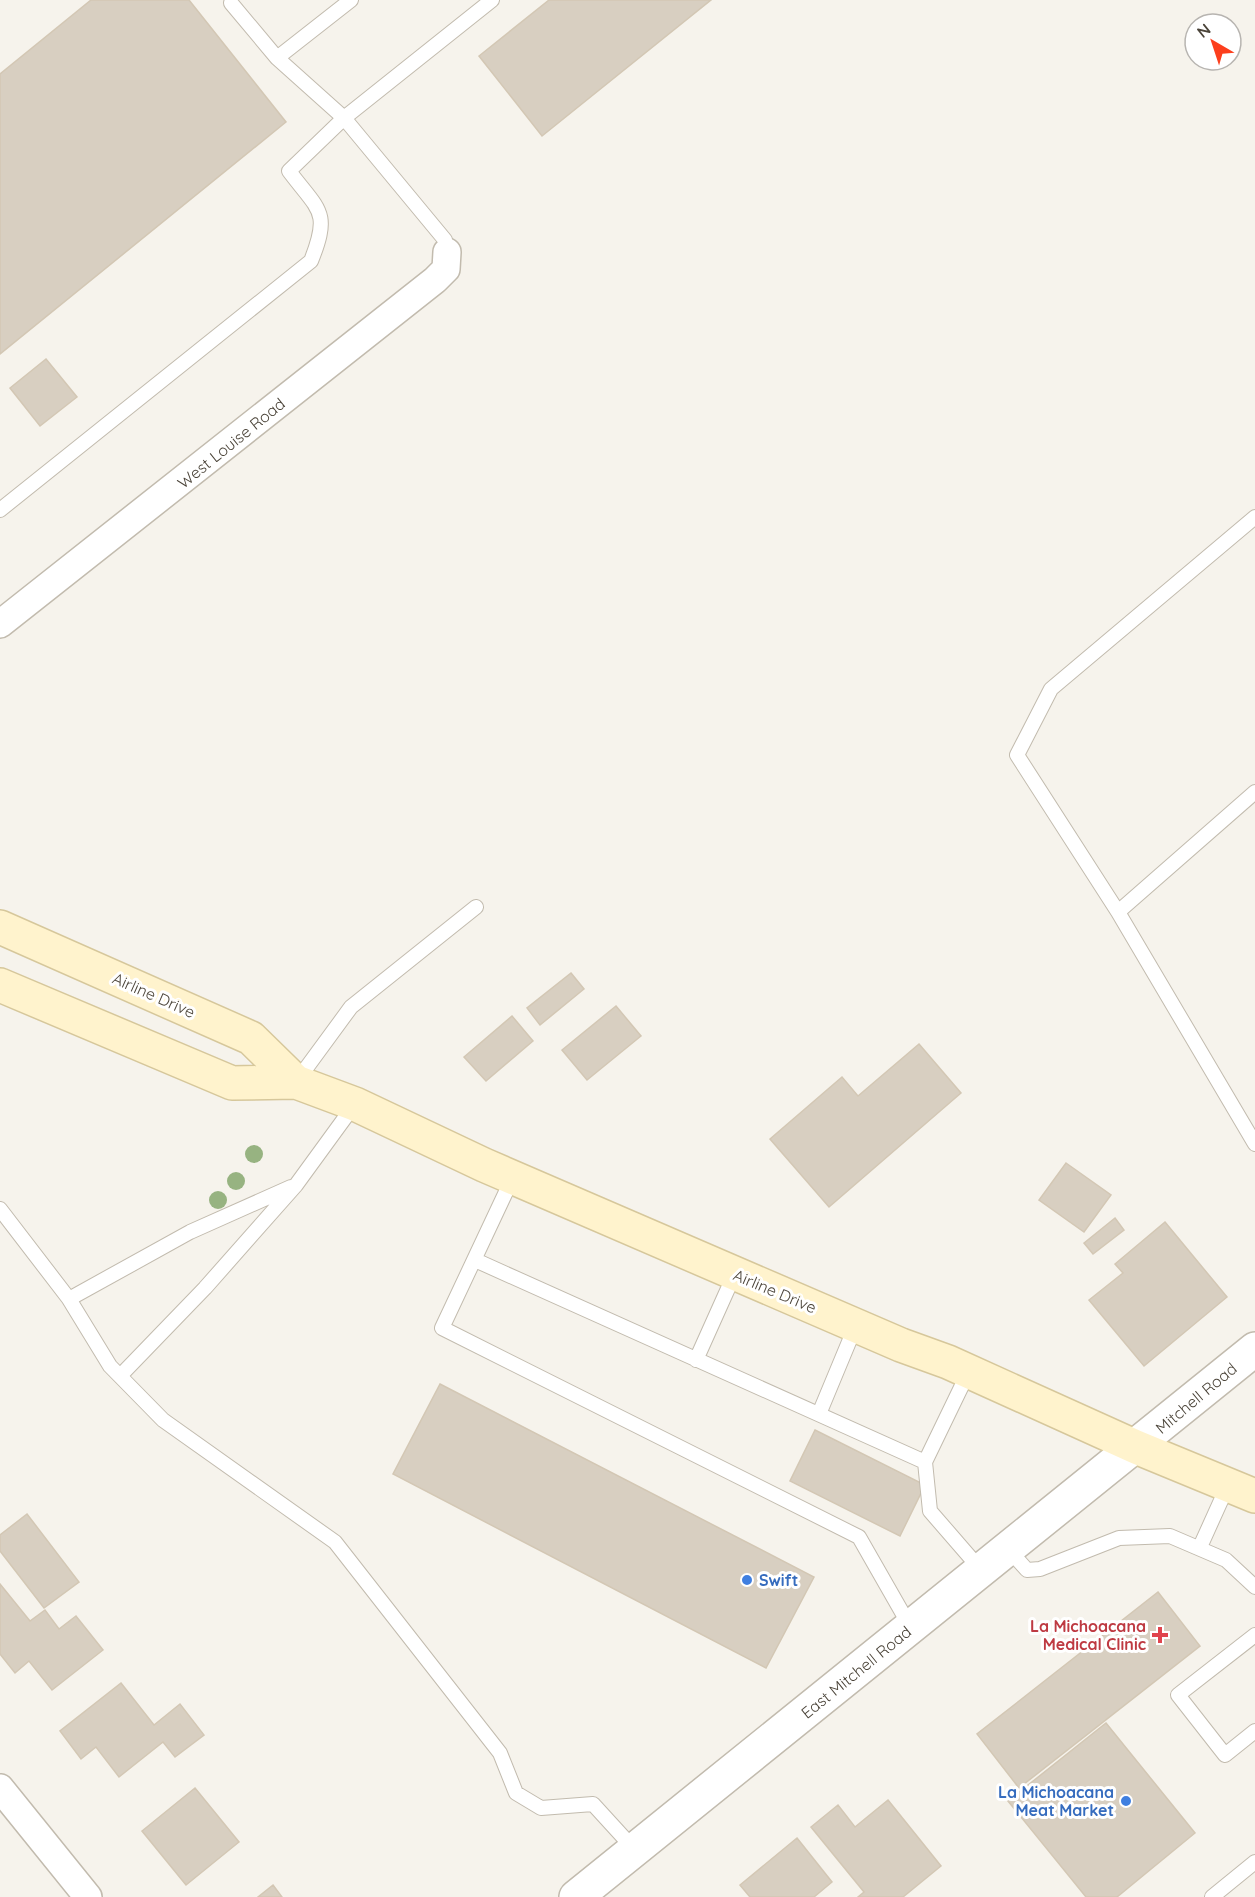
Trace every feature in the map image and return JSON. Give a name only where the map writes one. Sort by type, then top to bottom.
[{"type":"main road","name":"Airline Drive","points":[[0,927],[251,1038],[296,1083]]},
{"type":"main road","name":"Airline Drive","points":[[0,985],[232,1083],[296,1083],[355,1104],[513,1178],[969,1371],[1136,1447],[1241,1490]]},
{"type":"street","name":"West Louise Road","points":[[0,624],[435,280],[446,268],[447,252]]},
{"type":"street","name":"Mitchell Road","points":[[1136,1447],[1255,1349]]},
{"type":"street","name":"East Mitchell Road","points":[[578,1896],[1136,1447]]},
{"type":"street","points":[[0,1788],[88,1897]]},
{"type":"lane","points":[[277,58],[351,0]]},
{"type":"lane","points":[[0,510],[311,261],[322,232],[321,214],[289,171],[344,118],[492,0]]},
{"type":"lane","points":[[232,1],[277,58],[344,118],[445,240],[447,252]]},
{"type":"lane","points":[[1255,517],[1051,689],[1017,755],[1119,912],[1255,1144]]},
{"type":"lane","points":[[1119,912],[1255,792]]},
{"type":"lane","points":[[296,1083],[351,1007],[476,907]]},
{"type":"lane","points":[[120,1376],[206,1288],[296,1185],[355,1104]]},
{"type":"lane","points":[[513,1178],[442,1328],[860,1537],[911,1628]]},
{"type":"lane","points":[[69,1299],[190,1232],[296,1185]]},
{"type":"lane","points":[[0,1209],[69,1299],[110,1366],[163,1419],[335,1542],[500,1753],[516,1793],[541,1808],[593,1804],[635,1850]]},
{"type":"lane","points":[[475,1260],[925,1462]]},
{"type":"lane","points":[[696,1360],[735,1273]]},
{"type":"lane","points":[[819,1414],[856,1325]]},
{"type":"lane","points":[[969,1371],[925,1462],[930,1511],[982,1571]]},
{"type":"lane","points":[[1200,1547],[1241,1490]]},
{"type":"lane","points":[[1008,1550],[1027,1570],[1040,1569],[1119,1538],[1170,1536],[1226,1560],[1255,1587]]},
{"type":"lane","points":[[1255,1635],[1179,1695],[1225,1755],[1255,1731]]},
{"type":"lane","points":[[1212,1897],[1255,1862]]},
{"type":"building","points":[[91,0],[189,0],[286,122],[0,354],[0,74]]},
{"type":"building","points":[[549,0],[711,0],[542,136],[479,56]]},
{"type":"building","points":[[46,359],[77,397],[40,426],[10,388]]},
{"type":"building","points":[[571,973],[584,989],[540,1025],[527,1008]]},
{"type":"building","points":[[616,1006],[641,1036],[587,1080],[562,1050]]},
{"type":"building","points":[[512,1016],[533,1041],[486,1081],[464,1057]]},
{"type":"building","points":[[919,1044],[961,1093],[829,1207],[770,1139],[842,1077],[858,1096]]},
{"type":"building","points":[[1066,1163],[1111,1195],[1084,1232],[1039,1200]]},
{"type":"building","points":[[1115,1218],[1124,1230],[1093,1254],[1084,1243]]},
{"type":"building","points":[[1165,1222],[1227,1297],[1144,1366],[1089,1300],[1123,1273],[1115,1264]]},
{"type":"building","points":[[440,1384],[814,1577],[766,1668],[393,1474]]},
{"type":"building","points":[[815,1430],[925,1485],[900,1536],[790,1481]]},
{"type":"building","points":[[27,1514],[79,1582],[44,1608],[0,1551],[0,1535]]},
{"type":"building","points":[[0,1584],[30,1621],[45,1610],[59,1629],[76,1616],[103,1650],[52,1690],[29,1661],[15,1673],[0,1654]]},
{"type":"building","points":[[1158,1592],[1200,1646],[1019,1788],[977,1734]]},
{"type":"building","points":[[121,1683],[154,1725],[180,1704],[204,1735],[175,1757],[163,1742],[119,1777],[96,1747],[81,1759],[60,1731]]},
{"type":"building","points":[[1106,1723],[1195,1833],[1117,1897],[1086,1897],[1008,1801]]},
{"type":"building","points":[[195,1788],[239,1842],[186,1885],[142,1831]]},
{"type":"building","points":[[888,1800],[941,1866],[903,1897],[858,1897],[864,1892],[811,1827],[838,1805],[855,1827]]},
{"type":"building","points":[[797,1838],[832,1882],[814,1897],[750,1897],[740,1885]]},
{"type":"building","points":[[273,1885],[282,1897],[258,1897]]},
{"type":"place","name":"Swift","points":[[747,1580]]},
{"type":"place","name":"La Michoacana Medical Clinic","points":[[1160,1635]]},
{"type":"place","name":"La Michoacana Meat Market","points":[[1126,1801]]}]
